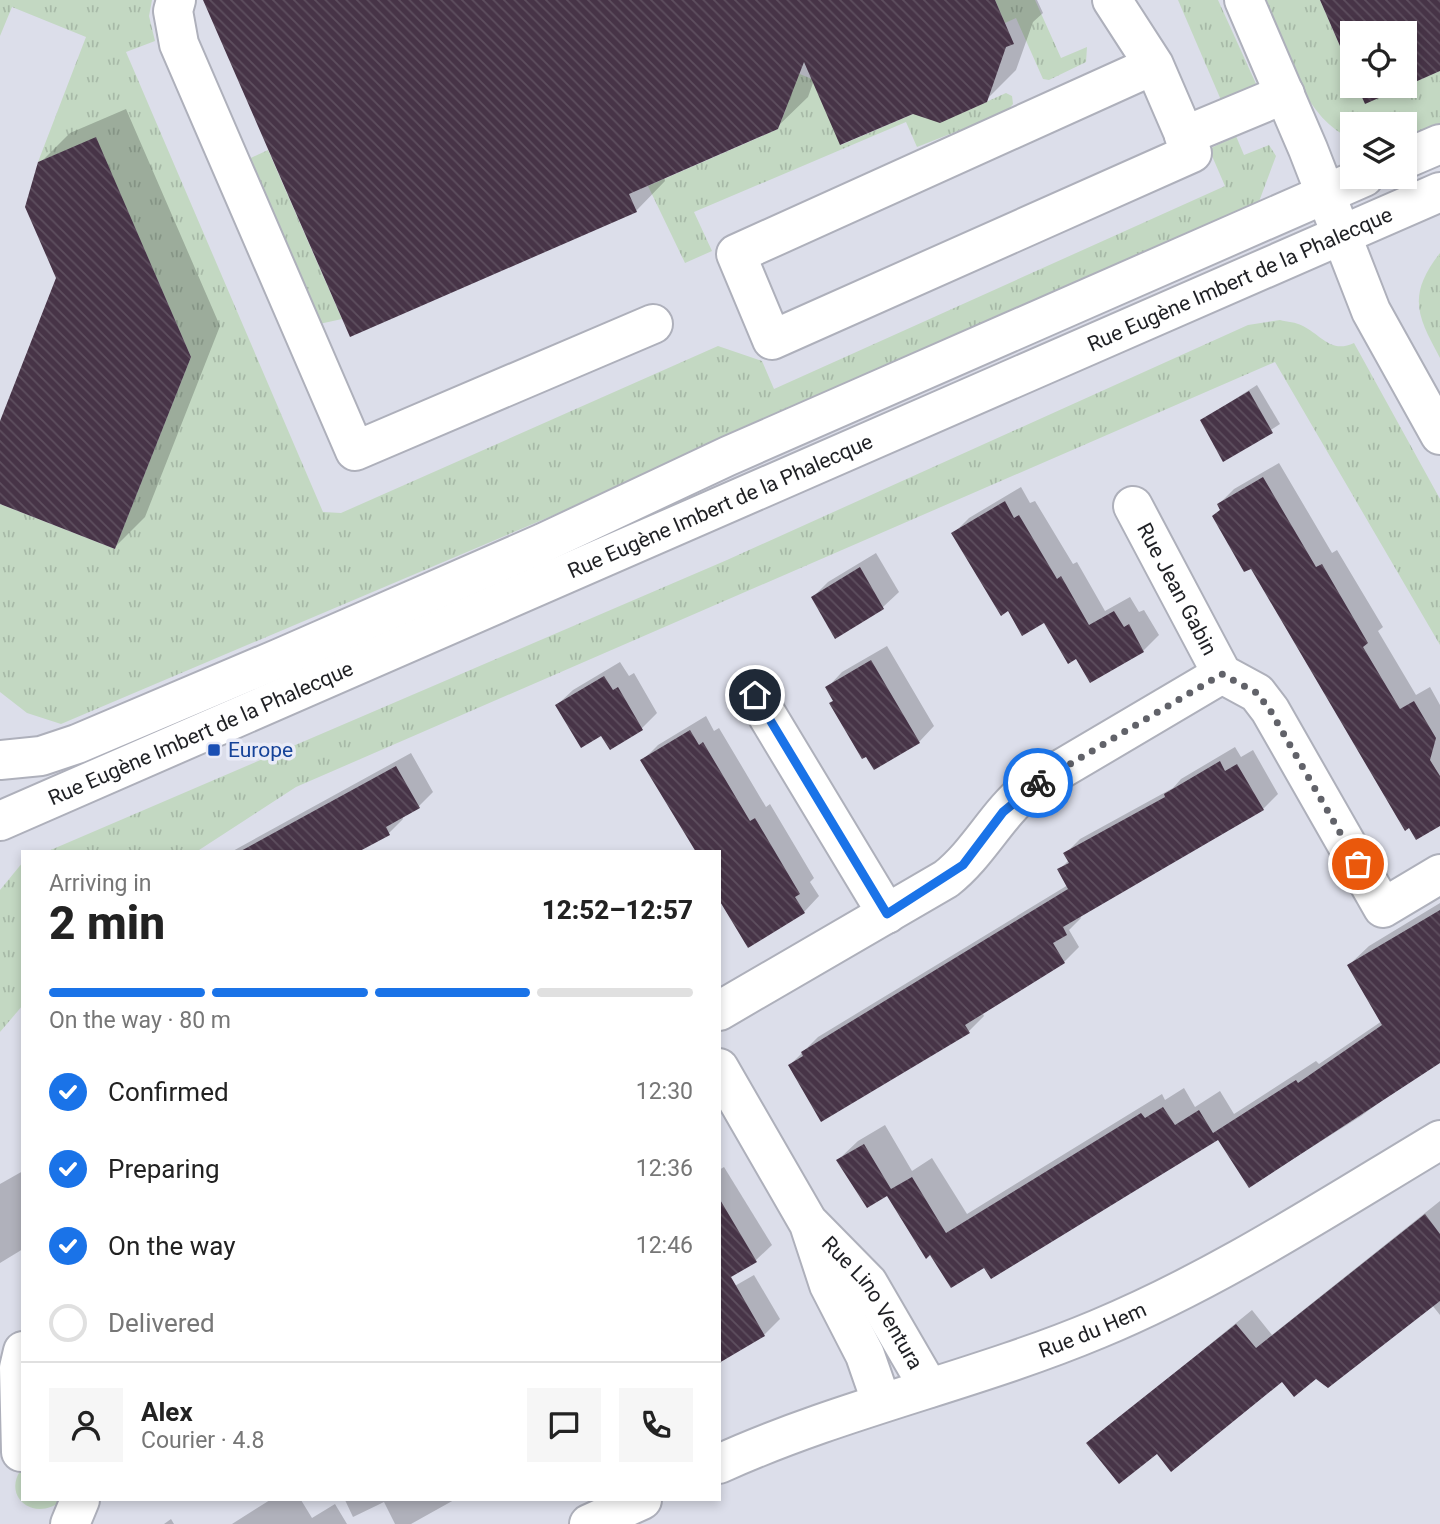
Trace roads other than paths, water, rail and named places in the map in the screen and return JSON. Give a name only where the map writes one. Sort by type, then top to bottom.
[{"type":"street","points":[[176,0],[173,11],[179,44],[355,451],[653,324]]},
{"type":"street","points":[[1112,0],[1154,65],[1192,153],[772,340],[736,254],[1154,65]]},
{"type":"street","points":[[1244,0],[1326,194],[1371,311],[1440,435]]},
{"type":"street","points":[[1184,136],[1285,94]]},
{"type":"street","points":[[1417,154],[1440,144]]},
{"type":"street","name":"Rue Eugène Imbert de la Phalecque","points":[[0,760],[41,756],[77,744],[280,658],[542,543],[740,450],[1340,188]]},
{"type":"street","name":"Rue Eugène Imbert de la Phalecque","points":[[0,821],[1440,192]]},
{"type":"street","name":"Rue Jean Gabin","points":[[1133,506],[1222,674],[1257,693],[1270,710],[1383,908],[1440,874]]},
{"type":"street","name":"Rue Jean Gabin","points":[[721,1010],[887,914],[963,865],[1003,812],[1029,788],[1222,674]]},
{"type":"street","points":[[755,695],[887,914]]},
{"type":"street","name":"Rue Lino Ventura","points":[[721,1071],[809,1224],[828,1285],[865,1354],[881,1401]]},
{"type":"street","name":"Rue du Hem","points":[[721,1463],[792,1432],[881,1401],[1038,1353],[1176,1293],[1226,1268],[1440,1140]]},
{"type":"street","name":"Rue Lino Ventura","points":[[809,1224],[869,1283],[929,1388]]},
{"type":"street","points":[[14,1457],[21,1359]]},
{"type":"street","points":[[70,1524],[80,1501]]},
{"type":"street","points":[[589,1524],[640,1501]]},
{"type":"place","name":"Europe","points":[[214,750]]}]
